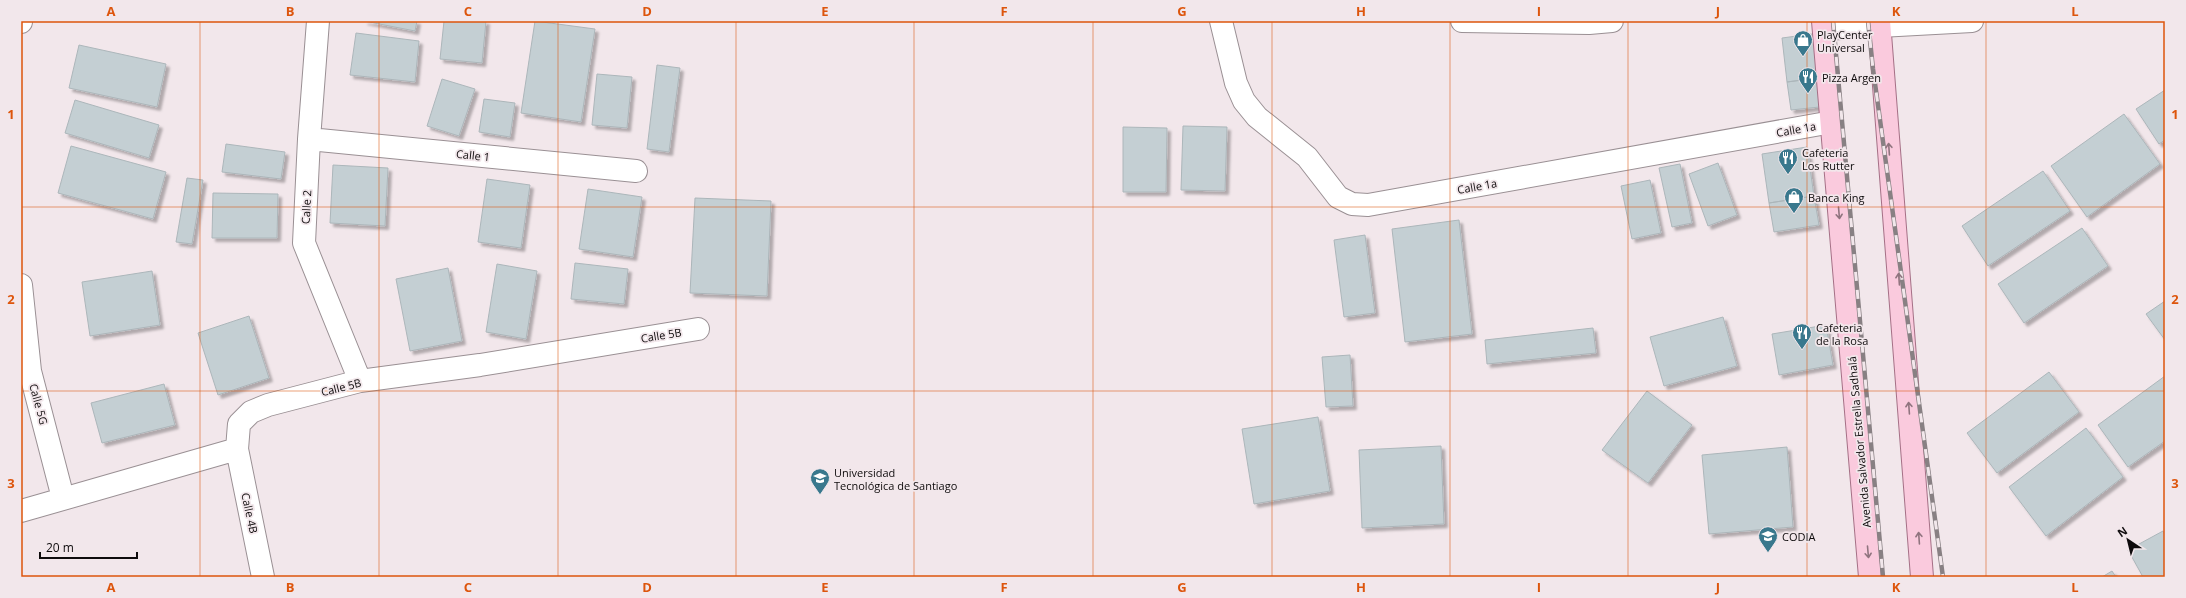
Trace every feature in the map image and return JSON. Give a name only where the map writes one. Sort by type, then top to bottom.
[{"type":"main road","name":"Avenida Salvador Estrella Sadhalá","points":[[1820,24],[1832,122],[1870,577]]},
{"type":"main road","points":[[1879,24],[1922,577]]},
{"type":"street","name":"Calle 2","points":[[318,21],[309,139],[304,243],[360,381]]},
{"type":"street","name":"Calle 1a","points":[[1220,21],[1236,83],[1244,101],[1257,117],[1307,157],[1338,197],[1352,204],[1368,205],[1832,122]]},
{"type":"street","points":[[1462,21],[1589,23],[1612,21]]},
{"type":"street","points":[[1820,24],[1972,21]]},
{"type":"street","name":"Calle 1","points":[[309,139],[636,171]]},
{"type":"street","name":"Calle 5G","points":[[21,285],[30,371],[63,498]]},
{"type":"street","name":"Calle 5B","points":[[237,449],[239,424],[251,412],[268,405],[360,381],[480,365],[698,329]]},
{"type":"street","points":[[21,511],[237,449]]},
{"type":"street","name":"Calle 4B","points":[[237,449],[263,577]]},
{"type":"building","points":[[364,21],[417,21],[415,31]]},
{"type":"building","points":[[444,21],[486,21],[482,63],[440,59]]},
{"type":"building","points":[[535,21],[595,29],[581,122],[521,113]]},
{"type":"building","points":[[356,33],[419,41],[415,82],[350,75]]},
{"type":"building","name":"PlayCenter Universal","points":[[1819,33],[1825,77],[1787,82],[1782,38]]},
{"type":"building","points":[[79,45],[166,64],[157,107],[69,88]]},
{"type":"building","points":[[657,65],[680,68],[669,152],[647,149]]},
{"type":"building","points":[[597,74],[632,77],[627,128],[592,125]]},
{"type":"building","name":"Pizza Argen","points":[[1825,77],[1829,106],[1791,110],[1787,82]]},
{"type":"building","points":[[442,79],[475,89],[459,136],[427,126]]},
{"type":"building","points":[[2165,90],[2165,140],[2159,144],[2136,109]]},
{"type":"building","points":[[484,99],[515,103],[510,137],[479,132]]},
{"type":"building","points":[[75,100],[159,125],[149,158],[65,133]]},
{"type":"building","points":[[2124,114],[2160,164],[2087,217],[2051,166]]},
{"type":"building","points":[[1183,126],[1227,127],[1225,191],[1181,190]]},
{"type":"building","points":[[1123,127],[1167,128],[1166,192],[1123,192]]},
{"type":"building","points":[[226,144],[285,152],[281,179],[222,172]]},
{"type":"building","points":[[71,146],[166,172],[153,219],[58,193]]},
{"type":"building","name":"Cafeteria Los Rutter","points":[[1807,147],[1814,196],[1769,203],[1762,154]]},
{"type":"building","points":[[1718,163],[1737,215],[1708,226],[1689,174]]},
{"type":"building","points":[[1680,164],[1692,223],[1672,227],[1659,168]]},
{"type":"building","points":[[333,165],[388,168],[385,226],[330,223]]},
{"type":"building","points":[[2043,171],[2070,211],[1988,266],[1962,226]]},
{"type":"building","points":[[187,178],[203,180],[192,244],[176,242]]},
{"type":"building","points":[[487,179],[530,185],[521,248],[478,242]]},
{"type":"building","points":[[1650,180],[1661,233],[1632,239],[1621,186]]},
{"type":"building","points":[[588,189],[642,197],[633,257],[579,249]]},
{"type":"building","points":[[213,193],[278,194],[277,238],[212,238]]},
{"type":"building","name":"Banca King","points":[[1814,196],[1819,225],[1774,232],[1769,203]]},
{"type":"building","points":[[695,198],[771,201],[767,296],[690,293]]},
{"type":"building","points":[[1459,220],[1472,334],[1405,342],[1392,229]]},
{"type":"building","points":[[2082,228],[2108,266],[2024,323],[1998,284]]},
{"type":"building","points":[[1365,235],[1375,313],[1344,317],[1334,240]]},
{"type":"building","points":[[575,263],[628,269],[624,304],[571,299]]},
{"type":"building","points":[[497,264],[537,271],[526,339],[486,332]]},
{"type":"building","points":[[448,268],[462,341],[410,351],[396,279]]},
{"type":"building","points":[[152,271],[160,325],[90,336],[82,282]]},
{"type":"building","points":[[2165,301],[2165,340],[2146,314]]},
{"type":"building","points":[[249,316],[269,378],[218,395],[198,333]]},
{"type":"building","points":[[1723,317],[1737,366],[1664,386],[1650,337]]},
{"type":"building","name":"Cafeteria de la Rosa","points":[[1826,325],[1833,365],[1779,375],[1772,334]]},
{"type":"building","points":[[1593,328],[1596,353],[1487,364],[1485,340]]},
{"type":"building","points":[[1350,355],[1353,406],[1326,407],[1322,357]]},
{"type":"building","points":[[2049,372],[2079,412],[1997,473],[1967,433]]},
{"type":"building","points":[[2165,376],[2165,441],[2128,467],[2098,425]]},
{"type":"building","points":[[164,384],[175,425],[102,443],[91,403]]},
{"type":"building","points":[[1647,391],[1692,425],[1648,483],[1602,450]]},
{"type":"building","points":[[1318,417],[1330,491],[1254,504],[1242,429]]},
{"type":"building","points":[[2086,428],[2123,477],[2046,536],[2009,487]]},
{"type":"building","points":[[1441,446],[1444,524],[1362,528],[1359,450]]},
{"type":"building","points":[[1787,447],[1793,527],[1709,534],[1702,455]]},
{"type":"building","points":[[2163,531],[2165,535],[2165,577],[2143,577],[2128,550]]},
{"type":"building","points":[[2112,571],[2116,577],[2102,577]]},
{"type":"railway","points":[[1833,21],[1883,577]]},
{"type":"railway","points":[[1868,21],[1873,69],[1943,577]]},
{"type":"place","name":"PlayCenter Universal","points":[[1803,57]]},
{"type":"place","name":"Pizza Argen","points":[[1808,94]]},
{"type":"place","name":"Cafeteria Los Rutter","points":[[1788,175]]},
{"type":"place","name":"Banca King","points":[[1794,214]]},
{"type":"place","name":"Cafeteria de la Rosa","points":[[1802,350]]},
{"type":"place","name":"Universidad Tecnológica de Santiago","points":[[820,495]]},
{"type":"place","name":"CODIA","points":[[1768,553]]}]
